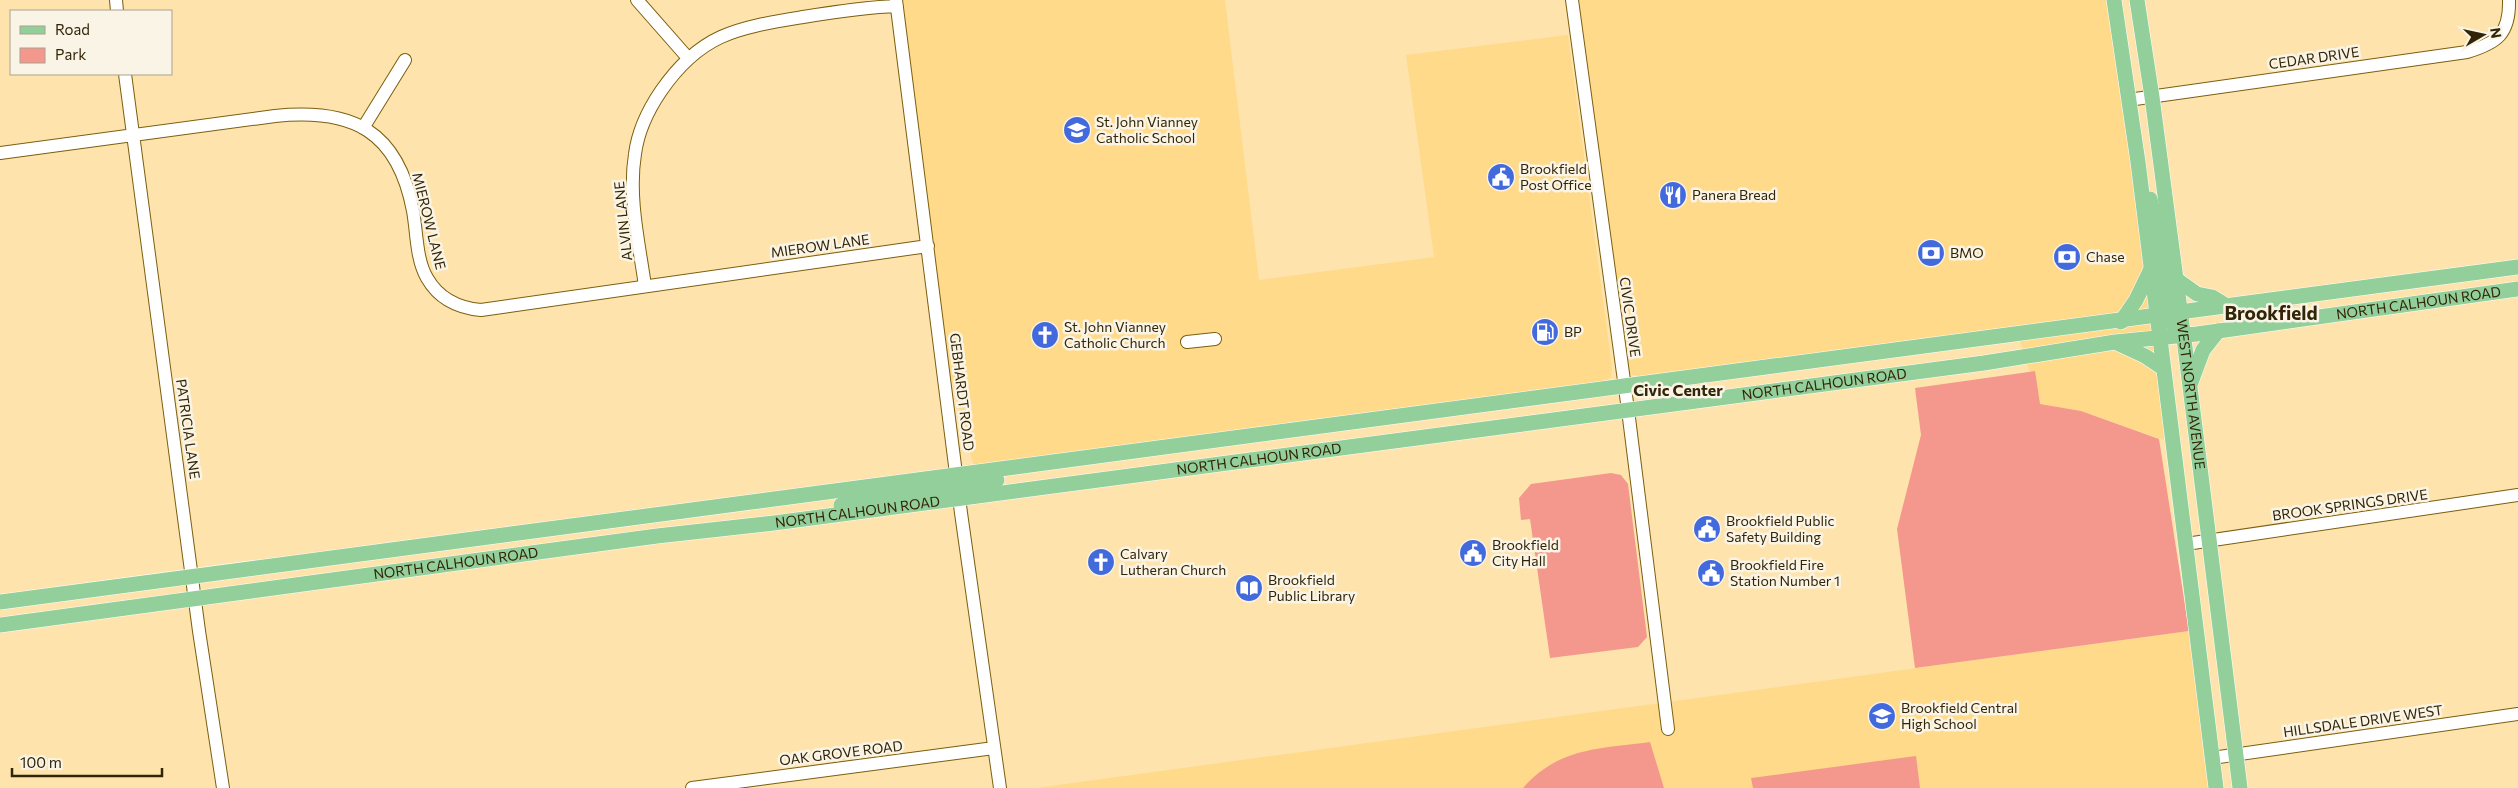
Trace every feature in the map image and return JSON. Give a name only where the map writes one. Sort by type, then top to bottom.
[{"type":"main road","name":"WEST NORTH AVENUE","points":[[2114,0],[2138,162],[2151,269],[2169,316],[2184,335],[2240,788]]},
{"type":"main road","name":"WEST NORTH AVENUE","points":[[2137,0],[2176,279],[2169,316],[2160,338],[2216,788]]},
{"type":"main road","points":[[2138,162],[2156,224],[2169,316]]},
{"type":"main road","name":"NORTH CALHOUN ROAD","points":[[0,602],[192,575],[2230,308],[2518,267]]},
{"type":"main road","points":[[2120,322],[2136,300],[2151,269]]},
{"type":"main road","points":[[2176,279],[2197,294],[2212,297],[2230,308]]},
{"type":"main road","name":"NORTH CALHOUN ROAD","points":[[0,625],[647,537],[792,520],[1984,363],[2115,342],[2184,335],[2518,289]]},
{"type":"main road","points":[[2190,383],[2203,350],[2218,330]]},
{"type":"main road","points":[[2115,342],[2145,356],[2163,368]]},
{"type":"main road","points":[[959,497],[962,488],[970,485],[1058,471],[1092,457]]},
{"type":"main road","points":[[792,520],[868,498],[951,487],[958,475]]},
{"type":"street","points":[[637,0],[688,58]]},
{"type":"street","name":"CIVIC DRIVE","points":[[1572,0],[1625,387],[1668,729]]},
{"type":"street","name":"CEDAR DRIVE","points":[[2128,100],[2466,52],[2485,46],[2500,36],[2508,19],[2509,0]]},
{"type":"street","name":"ALVIN LANE","points":[[645,286],[633,191],[635,152],[646,117],[654,101],[688,58],[714,40],[756,24],[897,3]]},
{"type":"street","name":"GEBHARDT ROAD","points":[[897,3],[958,475],[959,497],[1000,788]]},
{"type":"street","points":[[363,128],[405,60]]},
{"type":"street","name":"PATRICIA LANE","points":[[125,75],[195,599],[223,788]]},
{"type":"street","name":"MIEROW LANE","points":[[0,153],[299,114],[340,118],[363,128],[386,147],[397,161],[408,190],[426,277],[442,296],[454,304],[481,310],[928,246]]},
{"type":"street","points":[[1187,342],[1215,339]]},
{"type":"street","name":"BROOK SPRINGS DRIVE","points":[[2186,544],[2518,495]]},
{"type":"street","name":"HILLSDALE DRIVE WEST","points":[[2212,758],[2518,714]]},
{"type":"street","name":"OAK GROVE ROAD","points":[[692,788],[994,748]]},
{"type":"shaded area","name":"St. John Vianney Catholic School","points":[[896,0],[1225,0],[1259,280],[1434,257],[1406,55],[1568,35],[1612,368],[1611,378],[1599,383],[1279,424],[1279,432],[977,473],[967,445],[938,321]]},
{"type":"shaded area","points":[[1572,0],[2114,0],[2155,305],[2164,440],[2081,411],[2040,404],[2016,328],[1645,377],[1623,373]]},
{"type":"shaded area","name":"Brookfield Central High School","points":[[2189,631],[2208,788],[1036,788]]},
{"type":"green space","points":[[2035,371],[2040,404],[2081,411],[2159,439],[2189,631],[1915,668],[1897,529],[1921,435],[1915,388]]},
{"type":"green space","points":[[1611,473],[1621,475],[1628,484],[1647,637],[1638,647],[1550,658],[1530,519],[1521,520],[1519,498],[1531,484]]},
{"type":"green space","points":[[1650,742],[1664,788],[1523,788],[1551,764],[1566,757],[1597,749]]},
{"type":"green space","points":[[1916,756],[1920,788],[1753,788],[1751,778]]},
{"type":"place","name":"St. John Vianney Catholic School","points":[[1077,130]]},
{"type":"place","name":"Brookfield Post Office","points":[[1501,177]]},
{"type":"place","name":"Panera Bread","points":[[1673,195]]},
{"type":"place","name":"BMO","points":[[1931,253]]},
{"type":"place","name":"Chase","points":[[2067,257]]},
{"type":"place","name":"BP","points":[[1545,332]]},
{"type":"place","name":"St. John Vianney Catholic Church","points":[[1045,335]]},
{"type":"place","name":"Brookfield Public Safety Building","points":[[1707,529]]},
{"type":"place","name":"Brookfield City Hall","points":[[1473,553]]},
{"type":"place","name":"Calvary Lutheran Church","points":[[1101,562]]},
{"type":"place","name":"Brookfield Fire Station Number 1","points":[[1711,573]]},
{"type":"place","name":"Brookfield Public Library","points":[[1249,588]]},
{"type":"place","name":"Brookfield Central High School","points":[[1882,716]]},
{"type":"district","name":"Brookfield","points":[[2271,313]]},
{"type":"district","name":"Civic Center","points":[[1678,390]]}]
